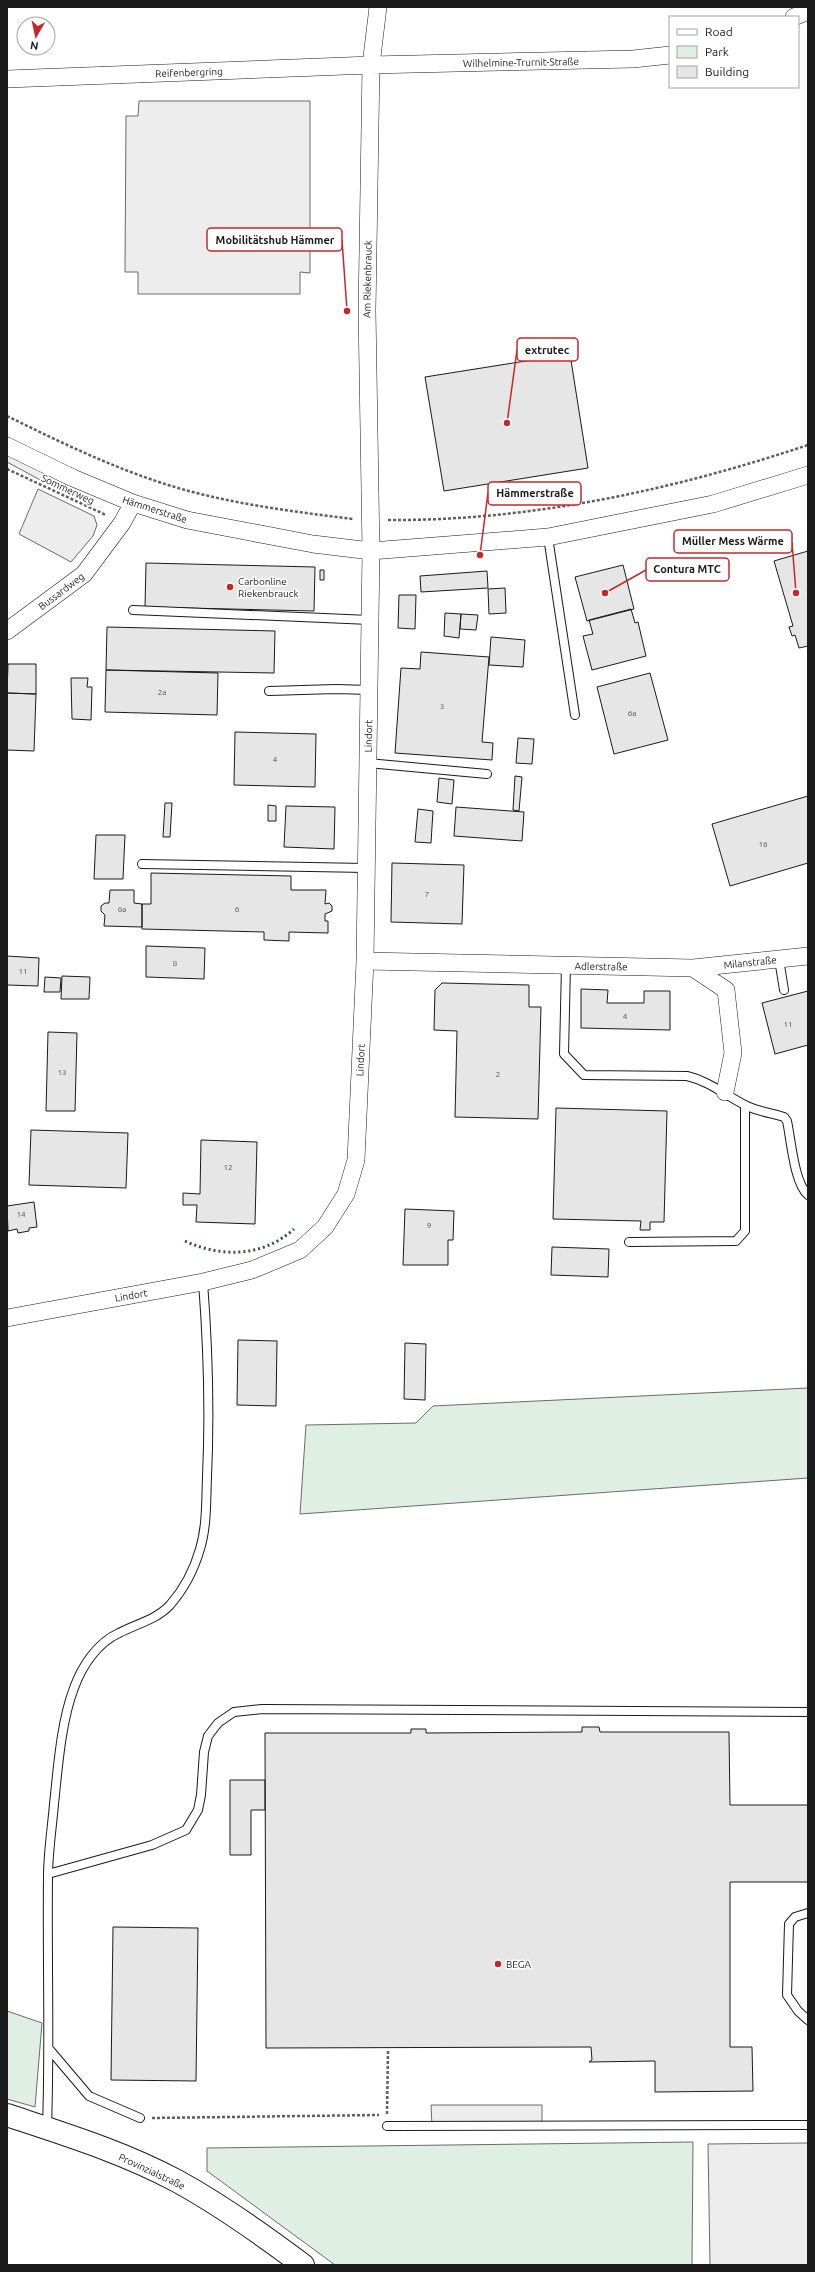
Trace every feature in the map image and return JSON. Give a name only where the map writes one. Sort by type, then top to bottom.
[{"type":"main road","name":"Provinzialstraße","points":[[7,2115],[88,2141],[176,2181],[260,2232],[304,2265]]},
{"type":"street","name":"Am Riekenbrauck","points":[[371,551],[369,520],[367,311],[371,65],[378,7]]},
{"type":"street","points":[[796,16],[808,11]]},
{"type":"street","name":"Wilhelmine-Trurnit-Straße","points":[[371,65],[633,59],[669,55]]},
{"type":"street","name":"Reifenbergring","points":[[7,79],[371,65]]},
{"type":"street","name":"Hämmerstraße","points":[[7,446],[73,478],[133,503],[187,520],[254,534],[313,544],[371,551],[548,537],[713,504],[808,475]]},
{"type":"street","name":"Bussardweg","points":[[7,631],[84,574],[122,523],[133,503]]},
{"type":"street","name":"Lindort","points":[[7,1318],[203,1282],[252,1270],[300,1250],[325,1227],[346,1194],[356,1160],[365,961],[371,551]]},
{"type":"street","name":"Milanstraße","points":[[693,968],[808,956]]},
{"type":"street","name":"Adlerstraße","points":[[365,961],[693,968]]},
{"type":"street","points":[[693,968],[726,990],[733,1053],[725,1092]]},
{"type":"lane","points":[[548,537],[575,715]]},
{"type":"lane","points":[[133,610],[370,620]]},
{"type":"lane","points":[[268,691],[336,689],[369,690]]},
{"type":"lane","points":[[368,762],[487,774]]},
{"type":"lane","points":[[142,864],[366,868]]},
{"type":"lane","points":[[779,959],[784,990]]},
{"type":"lane","points":[[566,965],[564,1054],[584,1075],[687,1076],[697,1078],[725,1092],[746,1106],[784,1117],[787,1121],[797,1175],[804,1192],[808,1195]]},
{"type":"lane","points":[[629,1242],[736,1241],[745,1231],[746,1106]]},
{"type":"lane","points":[[47,2128],[50,2050],[48,1874],[57,1772],[73,1688],[86,1663],[98,1647],[117,1633],[138,1626],[163,1612],[174,1601],[188,1580],[200,1548],[205,1524],[208,1436],[208,1350],[203,1282]]},
{"type":"lane","points":[[48,1874],[152,1845],[186,1830],[198,1810],[208,1736],[218,1723],[234,1712],[262,1709],[808,1712]]},
{"type":"lane","points":[[808,1913],[795,1916],[789,1924],[787,1995],[798,2011],[808,2020]]},
{"type":"lane","points":[[50,2050],[89,2096],[140,2118]]},
{"type":"lane","points":[[387,2126],[808,2125]]},
{"type":"path","points":[[7,416],[66,445],[134,473],[208,496],[297,512],[369,520],[460,519],[562,506],[640,491],[733,469],[808,445]]},
{"type":"path","name":"Sommerweg","points":[[7,469],[122,523]]},
{"type":"path","points":[[387,2126],[388,2048]]},
{"type":"path","points":[[140,2118],[388,2115]]},
{"type":"green space","points":[[808,1388],[808,1478],[300,1514],[306,1425],[416,1423],[433,1406]]},
{"type":"green space","points":[[7,2011],[42,2023],[35,2107],[7,2099]]},
{"type":"green space","points":[[693,2142],[692,2265],[335,2265],[207,2171],[207,2148]]},
{"type":"shaded area","points":[[139,101],[310,101],[310,273],[300,272],[300,294],[138,294],[138,272],[125,272],[126,116],[138,116]]},
{"type":"shaded area","points":[[7,454],[68,485],[50,484],[42,481],[7,462]]},
{"type":"shaded area","points":[[38,489],[94,516],[97,525],[93,536],[71,562],[19,534]]},
{"type":"shaded area","points":[[431,2105],[542,2105],[542,2126],[432,2126]]},
{"type":"shaded area","points":[[808,2143],[808,2265],[710,2265],[708,2144]]},
{"type":"building","points":[[570,354],[588,468],[444,491],[425,377]]},
{"type":"building","points":[[808,551],[808,646],[799,648],[795,635],[792,636],[789,627],[793,626],[774,561]]},
{"type":"building","name":"Carbonline Riekenbrauck","points":[[146,563],[315,567],[314,611],[145,607]]},
{"type":"building","points":[[623,565],[634,609],[587,621],[575,577]]},
{"type":"building","points":[[320,570],[324,570],[324,580],[320,580]]},
{"type":"building","points":[[487,571],[488,588],[421,592],[420,576]]},
{"type":"building","points":[[505,588],[506,613],[489,614],[488,589]]},
{"type":"building","points":[[399,595],[416,595],[415,629],[398,628]]},
{"type":"building","points":[[631,609],[635,623],[638,622],[646,656],[592,670],[583,636],[593,634],[589,620]]},
{"type":"building","points":[[445,613],[461,614],[459,638],[444,636]]},
{"type":"building","points":[[461,614],[478,615],[476,630],[460,629]]},
{"type":"building","points":[[107,627],[275,631],[274,673],[106,670]]},
{"type":"building","points":[[491,637],[525,640],[523,667],[489,665]]},
{"type":"building","points":[[421,652],[489,657],[482,742],[493,743],[492,760],[395,753],[401,668],[420,669]]},
{"type":"building","points":[[8,664],[36,664],[36,694],[7,693]]},
{"type":"building","points":[[106,670],[218,673],[217,715],[105,712]]},
{"type":"building","points":[[650,673],[668,740],[614,754],[597,687]]},
{"type":"building","points":[[71,678],[88,678],[87,687],[92,687],[91,720],[72,719]]},
{"type":"building","points":[[7,693],[36,694],[34,751],[7,750]]},
{"type":"building","points":[[235,732],[316,734],[315,787],[234,785]]},
{"type":"building","points":[[518,738],[534,739],[532,764],[516,763]]},
{"type":"building","points":[[515,776],[522,777],[519,811],[513,810]]},
{"type":"building","points":[[439,778],[454,780],[452,804],[437,802]]},
{"type":"building","points":[[808,796],[808,863],[730,886],[712,824]]},
{"type":"building","points":[[165,803],[172,803],[170,837],[163,837]]},
{"type":"building","points":[[268,805],[276,806],[276,821],[268,821]]},
{"type":"building","points":[[286,806],[335,807],[334,849],[284,847]]},
{"type":"building","points":[[456,807],[524,812],[522,841],[454,836]]},
{"type":"building","points":[[418,809],[433,811],[431,843],[415,842]]},
{"type":"building","points":[[96,835],[125,835],[123,879],[94,879]]},
{"type":"building","points":[[392,863],[464,865],[462,924],[391,922]]},
{"type":"building","points":[[151,873],[291,876],[291,890],[326,890],[325,904],[329,903],[332,906],[332,911],[325,914],[325,921],[328,921],[328,933],[289,932],[289,941],[264,940],[264,932],[142,929],[142,904],[151,904]]},
{"type":"building","points":[[110,890],[134,890],[134,903],[142,904],[142,927],[104,926],[105,915],[101,911],[101,906],[105,903],[109,903]]},
{"type":"building","points":[[146,946],[205,948],[204,979],[146,977]]},
{"type":"building","points":[[7,956],[39,958],[38,986],[7,985]]},
{"type":"building","points":[[62,976],[90,977],[89,999],[61,999]]},
{"type":"building","points":[[45,977],[61,978],[60,992],[44,992]]},
{"type":"building","points":[[442,983],[529,985],[529,1007],[541,1007],[538,1119],[455,1117],[457,1031],[434,1030],[435,990]]},
{"type":"building","points":[[581,989],[608,990],[607,1003],[644,1003],[644,991],[670,991],[670,1030],[581,1028]]},
{"type":"building","points":[[808,991],[808,1045],[775,1054],[762,1003]]},
{"type":"building","points":[[48,1032],[77,1033],[75,1111],[46,1111]]},
{"type":"building","points":[[556,1108],[667,1111],[664,1222],[650,1222],[650,1230],[640,1230],[641,1221],[553,1219]]},
{"type":"building","points":[[31,1130],[128,1133],[126,1188],[29,1185]]},
{"type":"building","points":[[201,1140],[257,1142],[255,1224],[196,1222],[197,1205],[183,1205],[183,1193],[200,1194]]},
{"type":"building","points":[[34,1202],[37,1227],[29,1228],[29,1231],[18,1233],[17,1229],[8,1231],[7,1206]]},
{"type":"building","points":[[405,1209],[454,1211],[453,1240],[448,1240],[448,1265],[403,1265]]},
{"type":"building","points":[[552,1247],[609,1249],[608,1277],[551,1275]]},
{"type":"building","points":[[238,1340],[277,1341],[276,1406],[237,1405]]},
{"type":"building","points":[[405,1343],[426,1344],[425,1400],[404,1399]]},
{"type":"building","name":"BEGA","points":[[582,1727],[599,1727],[600,1732],[729,1732],[730,1805],[808,1805],[808,1882],[730,1882],[730,2047],[752,2047],[753,2091],[655,2092],[655,2061],[589,2062],[592,2060],[591,2047],[266,2048],[265,1733],[411,1733],[411,1729],[426,1729],[426,1733],[582,1732]]},
{"type":"building","points":[[230,1780],[265,1780],[265,1810],[251,1810],[251,1855],[230,1855]]},
{"type":"building","points":[[113,1927],[198,1928],[196,2081],[111,2080]]},
{"type":"hedge","points":[[185,1241],[199,1247],[213,1250],[242,1252],[256,1250],[269,1245],[294,1229]]},
{"type":"place","name":"Mobilitätshub Hämmer","points":[[347,311]]},
{"type":"place","name":"extrutec","points":[[507,423]]},
{"type":"place","name":"Hämmerstraße","points":[[480,555]]},
{"type":"place","name":"Carbonline Riekenbrauck","points":[[230,587]]},
{"type":"place","name":"Contura MTC","points":[[605,593]]},
{"type":"place","name":"Müller Mess Wärme","points":[[796,593]]},
{"type":"place","name":"BEGA","points":[[498,1964]]}]
